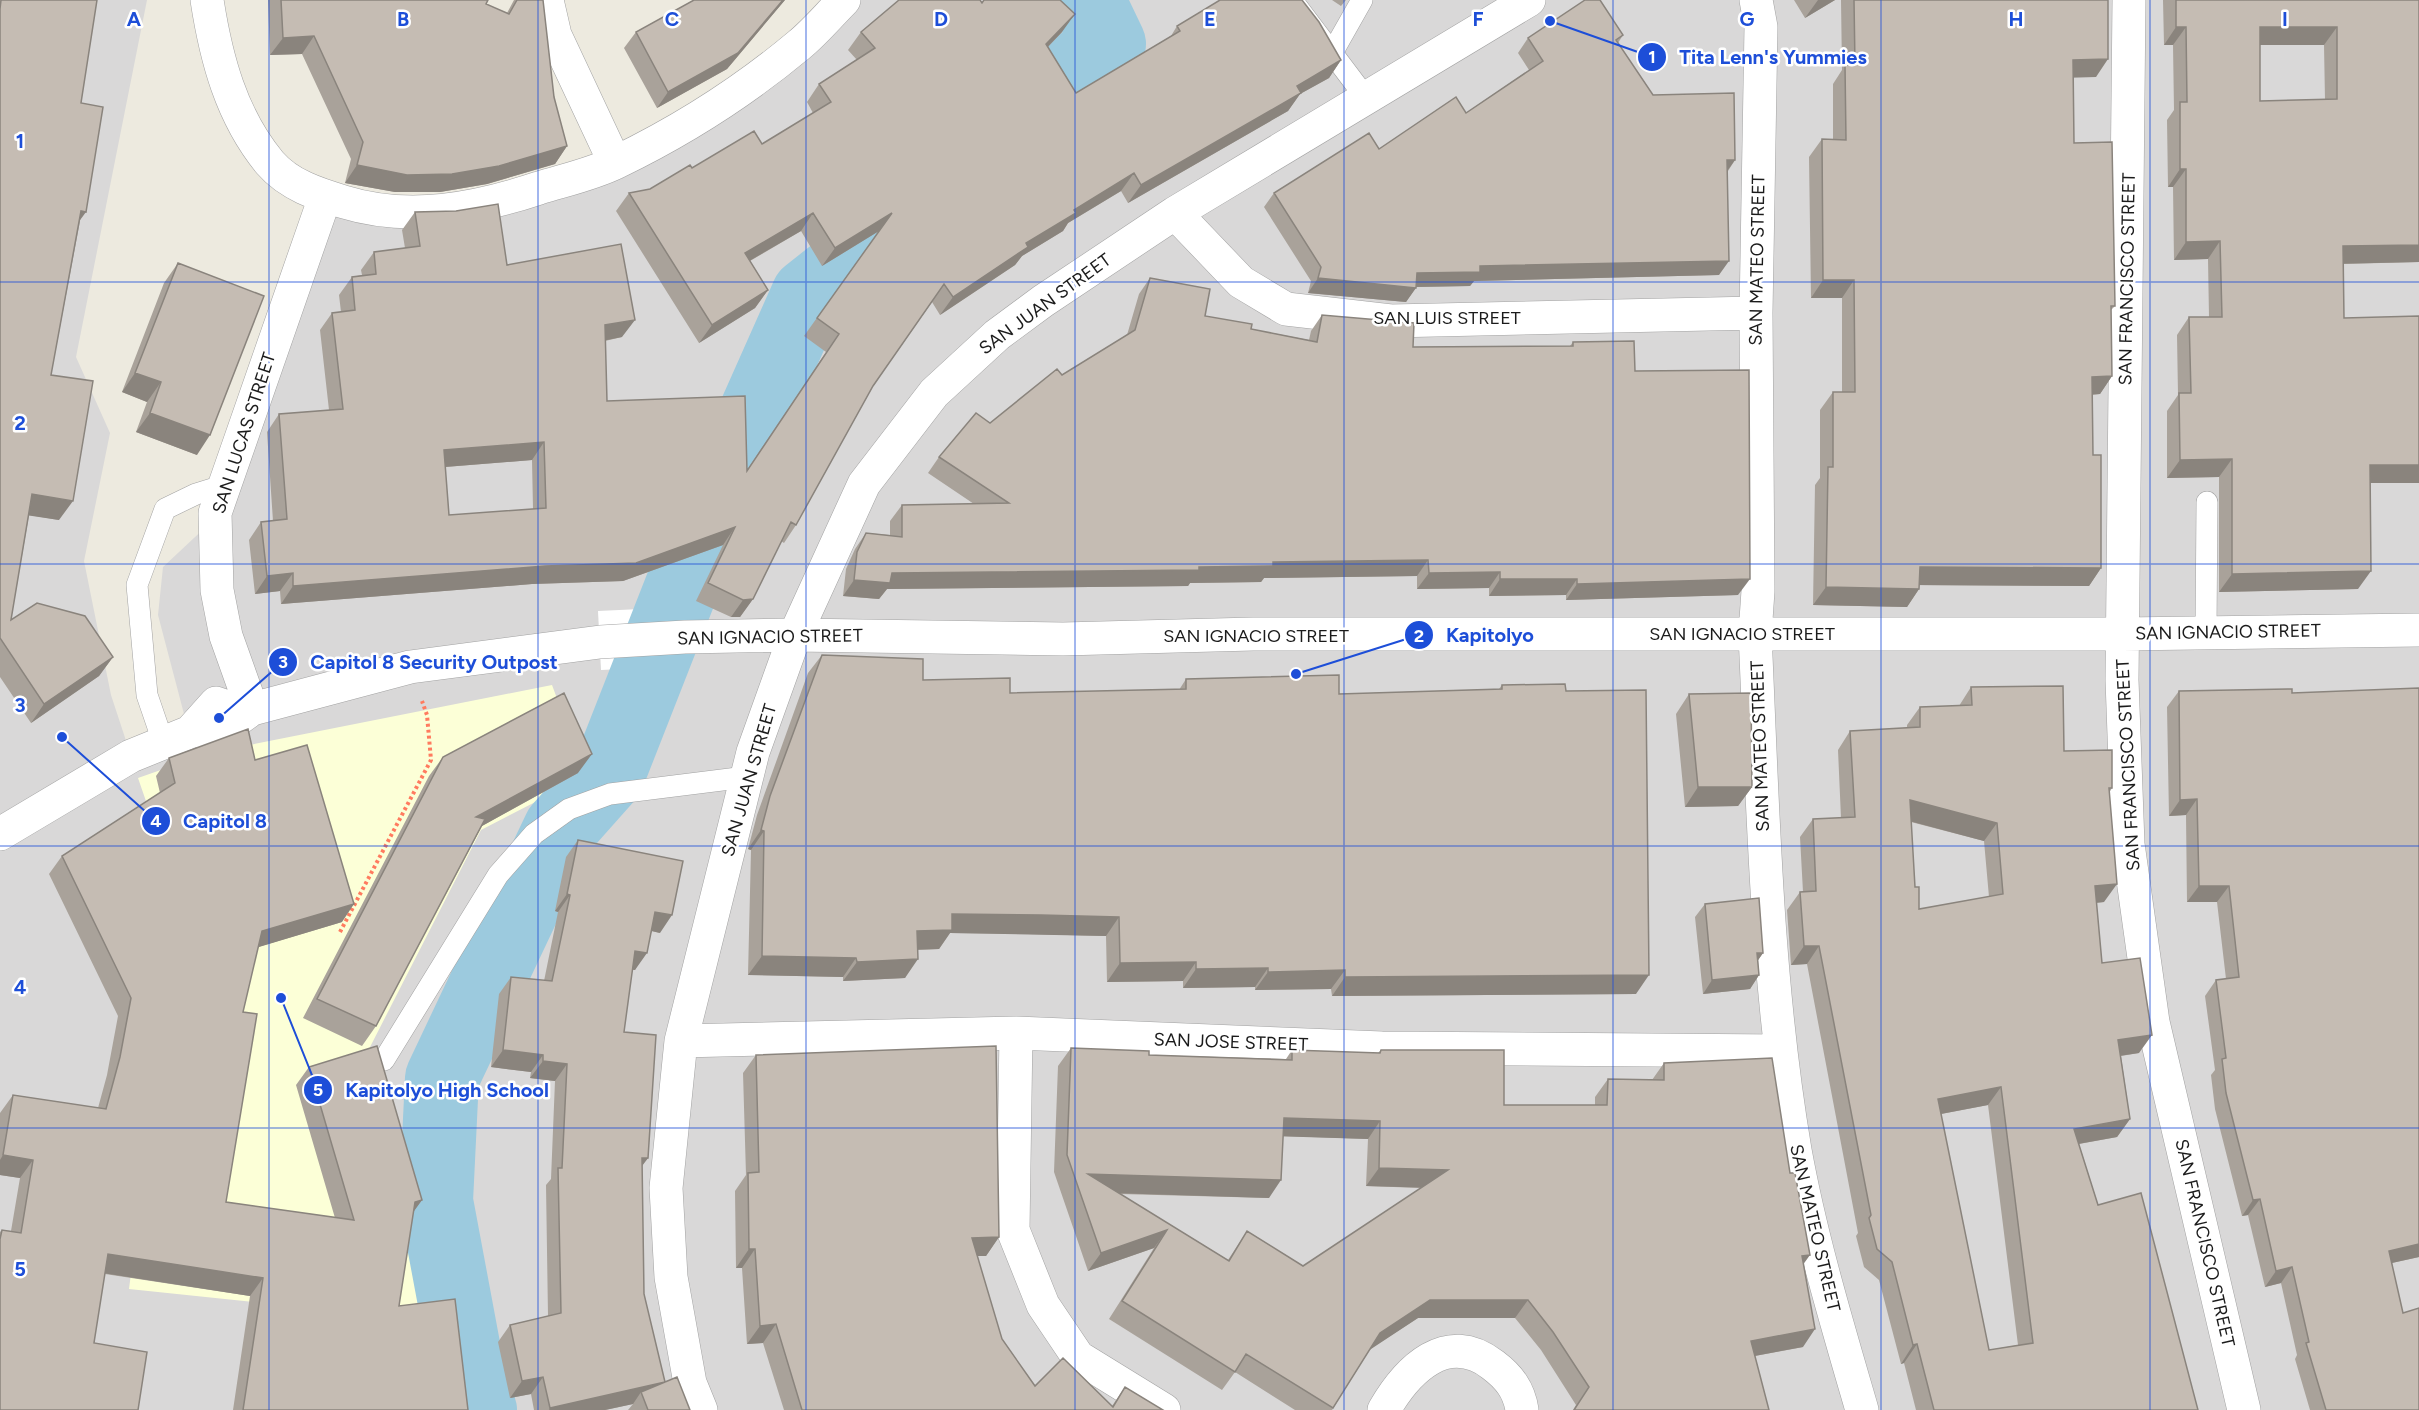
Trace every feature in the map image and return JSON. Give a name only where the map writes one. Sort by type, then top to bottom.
[{"type":"street","points":[[207,0],[217,54],[230,96],[245,126],[270,164],[298,186],[368,210],[431,213],[500,201],[615,163],[721,104],[800,44],[844,0]]},
{"type":"street","points":[[547,0],[555,35],[615,163]]},
{"type":"street","name":"SAN JUAN STREET","points":[[701,1410],[690,1383],[671,1278],[666,1188],[681,1041],[746,777],[795,635],[864,484],[934,393],[997,335],[1034,308],[1175,213],[1529,0]]},
{"type":"street","name":"SAN MATEO STREET","points":[[1756,0],[1761,27],[1756,313],[1758,591],[1755,634],[1768,934],[1795,1150],[1814,1240],[1862,1410]]},
{"type":"street","name":"SAN FRANCISCO STREET","points":[[2129,0],[2122,680],[2128,844],[2153,1022],[2244,1410]]},
{"type":"street","name":"SAN LUCAS STREET","points":[[248,711],[226,636],[217,590],[215,513],[325,196]]},
{"type":"street","name":"SAN LUIS STREET","points":[[1175,213],[1240,282],[1286,309],[1391,321],[1756,313]]},
{"type":"street","name":"SAN IGNACIO STREET","points":[[248,711],[410,667],[600,642],[685,637],[795,635],[1063,639],[1253,634],[2123,634],[2419,630]]},
{"type":"street","points":[[0,834],[131,756],[180,732],[216,703],[248,711]]},
{"type":"street","points":[[1016,1033],[1013,1230],[1043,1305],[1078,1357],[1164,1410]]},
{"type":"street","name":"SAN JOSE STREET","points":[[681,1041],[1016,1033],[1382,1048],[1781,1052]]},
{"type":"street","points":[[1384,1410],[1396,1389],[1413,1370],[1436,1354],[1461,1351],[1484,1357],[1505,1374],[1519,1396],[1522,1410]]},
{"type":"lane","points":[[1292,0],[1366,98]]},
{"type":"lane","points":[[1332,53],[1362,0]]},
{"type":"lane","points":[[180,732],[147,695],[136,585],[165,509],[196,494],[225,485]]},
{"type":"lane","points":[[2206,632],[2207,502]]},
{"type":"lane","points":[[384,1060],[498,875],[534,834],[569,809],[610,794],[746,777]]},
{"type":"path","points":[[340,932],[431,760],[427,715]]},
{"type":"shaded area","points":[[0,0],[147,0],[76,357],[110,433],[84,561],[111,695],[132,759],[189,733],[158,615],[163,567],[210,523],[326,197],[440,211],[638,152],[844,0],[2419,0],[2419,1410],[0,1410]]},
{"type":"shaded area","points":[[552,685],[586,776],[481,830],[369,1049],[438,1301],[390,1316],[129,1289],[173,947],[177,891],[138,778],[209,753]]},
{"type":"pier","points":[[683,607],[687,666],[601,670],[598,611]]},
{"type":"building","points":[[1,0],[97,0],[81,103],[103,107],[86,212],[81,211],[51,375],[93,381],[73,501],[32,494],[11,620],[37,603],[85,616],[113,657],[44,704],[0,638]]},
{"type":"building","points":[[281,0],[488,0],[486,4],[509,14],[517,0],[543,0],[554,97],[567,146],[499,166],[452,174],[407,175],[357,165],[363,142],[314,36],[283,38]]},
{"type":"building","points":[[694,0],[783,0],[738,53],[668,92],[636,32]]},
{"type":"building","points":[[899,0],[980,0],[982,3],[984,0],[1060,0],[1075,14],[1046,44],[1076,93],[1180,31],[1177,26],[1220,0],[1302,0],[1319,22],[1341,60],[1297,86],[1301,93],[1141,185],[1134,173],[1074,210],[1076,213],[1026,243],[1028,247],[953,297],[944,284],[873,386],[796,525],[791,522],[753,599],[743,600],[708,583],[735,527],[636,563],[545,566],[293,586],[293,573],[267,576],[261,522],[287,519],[279,414],[343,409],[332,313],[355,310],[352,277],[376,274],[374,252],[420,246],[415,212],[456,211],[498,204],[507,265],[621,244],[635,320],[605,325],[607,401],[745,396],[747,471],[839,334],[817,318],[892,213],[835,248],[813,213],[745,253],[768,290],[712,325],[629,193],[650,189],[690,165],[692,168],[754,131],[762,144],[831,102],[819,84],[875,48],[861,32]],"holes":[[[544,442],[546,508],[449,515],[444,450]]]},
{"type":"building","points":[[1585,0],[1600,0],[1623,35],[1616,40],[1653,95],[1734,93],[1735,160],[1727,160],[1729,261],[1480,266],[1480,272],[1417,273],[1416,288],[1318,278],[1321,267],[1274,193],[1369,133],[1379,149],[1456,97],[1466,113],[1543,61],[1528,38]]},
{"type":"building","points":[[1854,0],[2108,0],[2108,59],[2073,60],[2074,143],[2112,142],[2115,306],[2111,306],[2112,376],[2092,377],[2093,455],[2101,455],[2101,568],[1920,567],[1919,589],[1826,587],[1828,467],[1833,467],[1833,392],[1855,392],[1854,280],[1823,280],[1822,139],[1846,140],[1845,65],[1855,65]]},
{"type":"building","points":[[2176,0],[2419,0],[2419,245],[2343,246],[2344,318],[2419,316],[2419,465],[2370,465],[2371,571],[2232,574],[2232,459],[2180,460],[2179,393],[2191,393],[2189,317],[2222,317],[2220,241],[2186,242],[2186,169],[2180,169],[2180,102],[2187,102],[2186,27],[2176,27]],"holes":[[[2260,27],[2337,27],[2337,99],[2260,101]]]},
{"type":"building","points":[[178,263],[264,296],[210,435],[150,413],[161,382],[135,373]]},
{"type":"building","points":[[1150,278],[1210,289],[1205,316],[1252,324],[1251,329],[1317,342],[1322,315],[1414,323],[1413,347],[1573,346],[1573,342],[1634,341],[1635,371],[1749,370],[1750,579],[1577,584],[1577,579],[1500,579],[1500,572],[1429,573],[1428,560],[1273,562],[1273,566],[1199,567],[1199,570],[892,573],[890,583],[854,580],[857,552],[866,533],[902,537],[902,505],[1009,503],[939,457],[976,413],[990,423],[1057,369],[1062,375],[1135,330]]},
{"type":"building","points":[[822,655],[923,659],[923,680],[1010,678],[1010,693],[1186,689],[1186,679],[1339,675],[1339,694],[1502,689],[1502,685],[1565,684],[1566,691],[1646,690],[1649,975],[1345,977],[1345,970],[1268,972],[1268,968],[1196,969],[1196,962],[1120,963],[1119,917],[1041,915],[952,914],[952,930],[917,931],[918,959],[857,962],[856,958],[762,956],[764,831],[761,830],[770,796]]},
{"type":"building","points":[[2063,686],[2064,751],[2112,750],[2112,788],[2109,788],[2117,884],[2095,886],[2102,963],[2140,958],[2152,1035],[2118,1040],[2130,1119],[2074,1129],[2098,1205],[2141,1193],[2198,1410],[1934,1410],[1917,1344],[1913,1345],[1892,1262],[1877,1249],[1869,1218],[1871,1215],[1819,946],[1804,946],[1800,892],[1816,891],[1813,819],[1855,817],[1850,731],[1920,727],[1920,707],[1972,705],[1971,687]],"holes":[[[1910,800],[1997,823],[2003,894],[1919,909],[1919,887],[1915,887]],[[2001,1087],[2033,1343],[1989,1350],[1938,1099]]]},
{"type":"building","points":[[2419,688],[2419,1244],[2389,1251],[2403,1313],[2419,1308],[2419,1410],[2326,1410],[2306,1343],[2309,1342],[2292,1267],[2276,1271],[2260,1199],[2253,1200],[2226,1093],[2222,1059],[2226,1058],[2216,980],[2239,977],[2229,886],[2199,886],[2197,799],[2180,800],[2179,691],[2292,689],[2292,693]]},
{"type":"building","points":[[564,693],[592,754],[476,817],[485,819],[376,1026],[317,999],[443,757]]},
{"type":"building","points":[[1751,693],[1752,787],[1698,787],[1689,694]]},
{"type":"building","points":[[248,729],[255,760],[307,745],[354,904],[262,931],[243,1012],[257,1014],[226,1202],[354,1220],[309,1067],[377,1046],[422,1200],[415,1202],[399,1306],[455,1299],[468,1410],[243,1410],[263,1278],[108,1254],[94,1343],[147,1352],[138,1410],[0,1410],[0,1239],[2,1230],[21,1233],[33,1160],[3,1155],[13,1095],[106,1109],[120,1057],[131,998],[62,856],[175,783],[169,758]]},
{"type":"building","points":[[578,840],[683,861],[672,915],[655,912],[647,953],[635,951],[624,1032],[656,1035],[648,1158],[642,1158],[644,1294],[665,1382],[550,1408],[543,1377],[522,1381],[510,1325],[561,1313],[558,1168],[562,1168],[567,1064],[543,1061],[543,1055],[503,1050],[511,977],[552,981],[570,895],[567,894]]},
{"type":"building","points":[[1759,898],[1763,953],[1757,953],[1759,975],[1712,980],[1705,904]]},
{"type":"building","points":[[996,1046],[999,1237],[972,1238],[1002,1339],[1035,1386],[1063,1358],[1113,1407],[1125,1387],[1163,1410],[802,1410],[776,1324],[760,1326],[755,1249],[749,1249],[748,1173],[759,1172],[756,1055]]},
{"type":"building","points":[[1071,1048],[1149,1051],[1149,1055],[1292,1060],[1292,1050],[1380,1053],[1381,1050],[1504,1050],[1504,1105],[1607,1105],[1608,1079],[1664,1080],[1664,1063],[1772,1058],[1790,1173],[1795,1173],[1810,1255],[1802,1256],[1815,1329],[1751,1341],[1769,1410],[1574,1410],[1589,1387],[1553,1332],[1528,1300],[1430,1300],[1380,1333],[1333,1408],[1246,1354],[1235,1372],[1122,1301],[1167,1230],[1101,1253],[1067,1155]],"holes":[[[1284,1118],[1380,1121],[1379,1168],[1448,1170],[1303,1266],[1247,1231],[1229,1261],[1088,1174],[1281,1180]]]},
{"type":"building","points":[[677,1377],[690,1410],[648,1410],[641,1392]]},
{"type":"waterway","points":[[480,1410],[473,1399],[436,1201],[442,1078],[560,829],[608,775],[708,520],[808,295],[941,190],[942,167],[1109,44],[1088,0]]},
{"type":"place","name":"Tita Lenn's Yummies","points":[[1550,21]]},
{"type":"place","name":"Kapitolyo","points":[[1296,674]]},
{"type":"place","name":"Capitol 8 Security Outpost","points":[[219,718]]},
{"type":"place","name":"Capitol 8","points":[[62,737]]},
{"type":"place","name":"Kapitolyo High School","points":[[281,998]]}]
